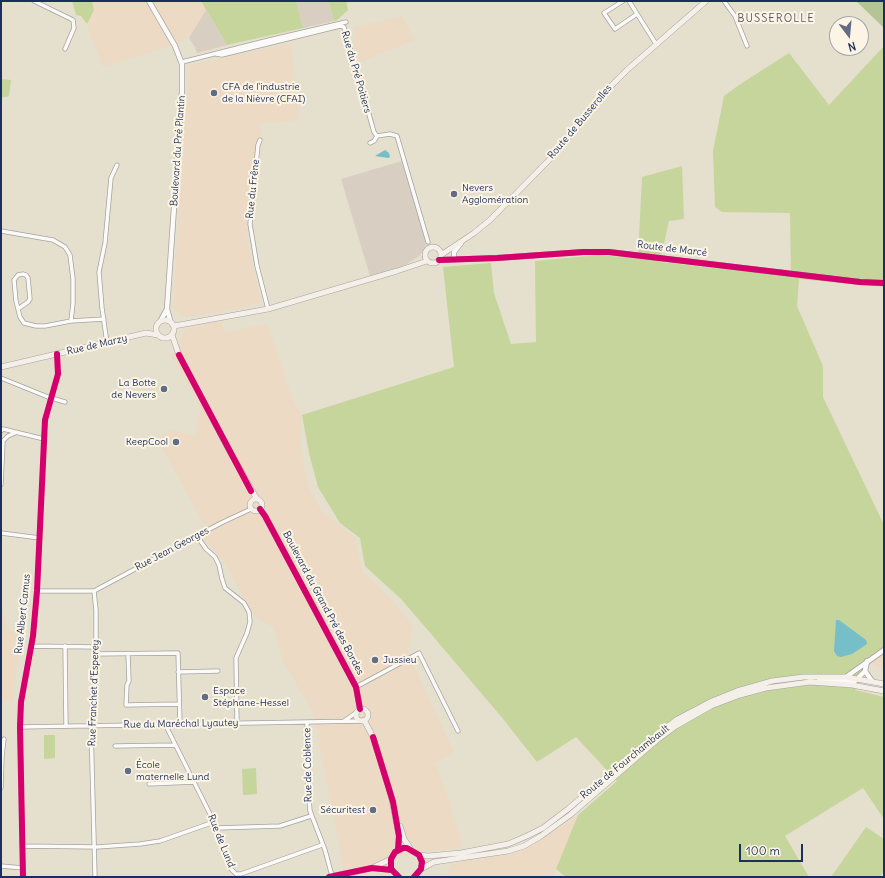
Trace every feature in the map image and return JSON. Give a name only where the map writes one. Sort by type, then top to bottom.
[{"type":"main road","name":"Route de Busserolles","points":[[440,255],[463,240],[500,210],[553,156],[608,89],[626,70],[706,1]]},
{"type":"main road","points":[[174,326],[268,309],[397,272],[427,261],[433,263],[440,255],[428,242]]},
{"type":"main road","points":[[427,261],[426,252],[428,242]]},
{"type":"main road","points":[[407,268],[433,247]]},
{"type":"main road","points":[[179,355],[165,338],[158,335],[156,327],[161,320],[170,320],[174,326],[172,335],[179,355],[251,491],[261,502],[260,509],[256,511],[251,509],[251,491]]},
{"type":"main road","name":"Rue de Marzy","points":[[1,367],[146,333],[156,327]]},
{"type":"main road","name":"Rue de Marzy","points":[[146,333],[158,335]]},
{"type":"main road","points":[[165,338],[172,335]]},
{"type":"main road","points":[[251,501],[257,499]]},
{"type":"main road","name":"Boulevard du Grand Pré des Bordes","points":[[260,509],[356,687],[359,710]]},
{"type":"main road","name":"Route de Fourchambault","points":[[419,854],[440,856],[489,848],[508,844],[543,828],[663,730],[687,714],[712,701],[737,691],[784,679],[804,677],[846,677],[884,684]]},
{"type":"main road","points":[[414,877],[421,869],[434,862],[508,851],[524,846],[572,814],[657,740],[694,715],[711,706],[740,695],[766,688],[810,682],[864,686],[884,691]]},
{"type":"main road","points":[[359,710],[364,710],[367,712],[368,716],[363,720],[357,719],[356,715],[359,710]]},
{"type":"main road","points":[[363,720],[374,741],[404,839],[410,848],[419,854],[422,862],[421,869]]},
{"type":"main road","points":[[395,812],[399,840],[398,850]]},
{"type":"main road","points":[[399,877],[392,870],[390,864],[391,859],[398,850],[410,848]]},
{"type":"main road","points":[[331,876],[372,868],[391,859]]},
{"type":"main road","points":[[372,868],[392,870]]},
{"type":"street","points":[[34,1],[73,20],[74,28],[65,49]]},
{"type":"street","name":"Boulevard du Pré Plantin","points":[[149,1],[175,46],[182,62],[182,91],[167,309],[170,320]]},
{"type":"street","points":[[622,1],[604,12],[615,29],[637,14]]},
{"type":"street","points":[[629,1],[656,44]]},
{"type":"street","points":[[724,1],[736,16],[746,46]]},
{"type":"street","name":"Rue du Pré Poitiers","points":[[182,62],[346,22],[344,27],[374,132],[377,136]]},
{"type":"street","name":"Rue du Pré Poitiers","points":[[216,54],[222,55],[340,26],[344,27]]},
{"type":"street","points":[[370,143],[374,141],[377,136],[390,134],[397,136],[428,242]]},
{"type":"street","name":"Rue du Frêne","points":[[260,140],[258,145],[250,224],[257,266],[268,309]]},
{"type":"street","points":[[107,343],[99,272],[105,243],[111,178],[117,165]]},
{"type":"street","points":[[1,231],[53,240],[65,246],[70,255],[73,279],[71,321]]},
{"type":"street","points":[[456,259],[454,252],[463,240]]},
{"type":"street","name":"Route de Marcé","points":[[440,255],[456,259],[609,252],[860,282],[884,283]]},
{"type":"street","points":[[18,309],[30,299],[28,278],[23,274],[18,275],[14,280],[16,301],[18,309],[22,320],[29,325],[45,326],[71,321],[104,319]]},
{"type":"street","name":"Boulevard du Pré Plantin","points":[[161,320],[167,309]]},
{"type":"street","name":"Rue Albert Camus","points":[[23,877],[20,727],[21,702],[31,646],[37,590],[45,420],[58,374],[57,354]]},
{"type":"street","points":[[1,379],[65,402]]},
{"type":"street","points":[[1,431],[3,429],[44,440]]},
{"type":"street","points":[[1,485],[3,441],[8,436],[15,433]]},
{"type":"street","points":[[1,439],[3,445]]},
{"type":"street","name":"Rue Jean Georges","points":[[94,591],[251,509]]},
{"type":"street","points":[[1,532],[40,538]]},
{"type":"street","points":[[197,536],[206,549],[216,557],[220,565],[225,588],[244,603],[249,612],[250,622],[247,633],[236,658],[237,723]]},
{"type":"street","points":[[37,590],[94,591]]},
{"type":"street","name":"Rue Franchet d'Esperey","points":[[94,591],[96,610],[96,647],[91,726],[93,847],[95,877]]},
{"type":"street","points":[[31,646],[96,647]]},
{"type":"street","points":[[65,646],[66,726]]},
{"type":"street","points":[[846,677],[884,650]]},
{"type":"street","points":[[95,654],[178,653],[180,724]]},
{"type":"street","points":[[356,687],[419,653],[458,731]]},
{"type":"street","points":[[128,654],[129,681],[127,685],[126,705],[179,704]]},
{"type":"street","points":[[810,682],[832,680],[854,682],[865,671],[867,661]]},
{"type":"street","points":[[178,672],[218,670]]},
{"type":"street","points":[[855,671],[858,679],[864,686]]},
{"type":"street","points":[[865,671],[872,681]]},
{"type":"street","points":[[343,721],[351,717],[359,710]]},
{"type":"street","name":"Rue du Maréchal Lyautey","points":[[20,727],[363,720]]},
{"type":"street","name":"Rue de Coblence","points":[[307,722],[308,786],[311,816],[322,845],[331,876]]},
{"type":"street","name":"Rue de Lund","points":[[165,724],[214,822],[231,869],[236,874],[241,874],[322,845]]},
{"type":"street","points":[[1,788],[4,739]]},
{"type":"street","points":[[115,746],[175,745]]},
{"type":"street","points":[[149,784],[194,782]]},
{"type":"street","points":[[216,828],[280,826],[311,816]]},
{"type":"street","points":[[22,846],[93,847],[140,844],[160,841],[214,822]]},
{"type":"street","points":[[1,866],[23,868]]},
{"type":"shaded area","points":[[92,1],[201,1],[206,10],[189,38],[165,48],[103,67],[87,24],[94,10]]},
{"type":"shaded area","points":[[296,1],[329,1],[334,21],[303,28]]},
{"type":"shaded area","points":[[206,10],[227,45],[197,53],[189,38]]},
{"type":"shaded area","points":[[402,16],[415,40],[360,62],[358,50],[355,51],[353,41],[355,27]]},
{"type":"shaded area","points":[[291,43],[299,120],[260,124],[261,134],[255,151],[246,233],[261,303],[222,312],[185,317],[173,306],[189,65]]},
{"type":"shaded area","points":[[402,161],[426,242],[425,248],[419,256],[402,267],[370,276],[341,179]]},
{"type":"shaded area","points":[[221,321],[224,333],[266,324],[269,329],[292,398],[302,415],[301,450],[308,486],[320,509],[355,539],[363,572],[392,600],[413,626],[408,653],[454,752],[435,763],[446,792],[463,848],[426,851],[386,860],[347,876],[384,873],[390,877],[344,877],[313,712],[285,665],[273,627],[254,616],[226,565],[204,538],[205,526],[157,439],[172,430],[195,436],[201,408],[172,356],[186,329]]},
{"type":"shaded area","points":[[1,601],[8,631],[26,634],[24,643],[21,645],[15,678],[15,700],[1,701]]},
{"type":"shaded area","points":[[884,654],[884,670],[871,663]]},
{"type":"shaded area","points":[[578,815],[553,877],[446,877],[451,864],[516,851],[546,836]]},
{"type":"green space","points":[[72,1],[92,1],[94,10],[87,24],[81,16],[76,15]]},
{"type":"green space","points":[[201,1],[296,1],[303,28],[227,45]]},
{"type":"green space","points":[[329,1],[346,1],[348,10],[334,21]]},
{"type":"green space","points":[[856,1],[884,1],[884,28]]},
{"type":"green space","points":[[884,46],[884,287],[799,279],[797,306],[823,366],[823,397],[884,525],[884,654],[871,663],[855,690],[884,697],[884,819],[863,788],[785,836],[809,877],[566,877],[556,869],[578,815],[617,781],[576,737],[537,762],[504,720],[401,599],[365,566],[360,538],[340,523],[318,487],[309,453],[302,415],[454,367],[443,267],[491,263],[494,293],[511,344],[536,342],[535,261],[598,255],[638,258],[642,177],[682,166],[684,219],[669,221],[660,262],[791,276],[790,213],[722,212],[715,207],[713,151],[724,96],[789,53],[829,105]]},
{"type":"green space","points":[[1,79],[11,80],[9,96],[1,98]]},
{"type":"green space","points":[[44,735],[55,735],[55,758],[44,759]]},
{"type":"green space","points":[[256,768],[257,794],[243,795],[242,769]]},
{"type":"green space","points":[[866,827],[884,839],[884,871],[880,877],[831,877]]},
{"type":"water","points":[[385,150],[389,153],[390,157],[375,156]]},
{"type":"water","points":[[836,620],[839,620],[866,640],[867,644],[852,654],[841,657],[837,656],[834,651]]},
{"type":"cycle path","points":[[439,260],[497,258],[583,252],[609,252],[860,282],[884,283]]},
{"type":"cycle path","points":[[23,877],[20,727],[21,702],[33,636],[37,591],[45,420],[58,374],[57,354]]},
{"type":"cycle path","points":[[179,355],[251,491]]},
{"type":"cycle path","points":[[260,509],[356,687],[360,709]]},
{"type":"cycle path","points":[[373,737],[393,802],[399,836],[398,850]]},
{"type":"cycle path","points":[[399,877],[391,869],[391,859],[395,852],[403,848],[407,848],[419,855],[422,862],[421,869],[414,877]]},
{"type":"cycle path","points":[[329,877],[372,868],[392,870]]},
{"type":"place","name":"CFA de l'industrie de la Nièvre (CFAI)","points":[[214,93]]},
{"type":"place","name":"Nevers Agglomération","points":[[454,194]]},
{"type":"place","name":"La Botte de Nevers","points":[[164,389]]},
{"type":"place","name":"KeepCool","points":[[176,442]]},
{"type":"place","name":"Jussieu","points":[[375,660]]},
{"type":"place","name":"Espace Stéphane-Hessel","points":[[205,697]]},
{"type":"place","name":"École maternelle Lund","points":[[128,771]]},
{"type":"place","name":"Sécuritest","points":[[373,810]]},
{"type":"district","name":"BUSSEROLLE","points":[[776,19]]}]
